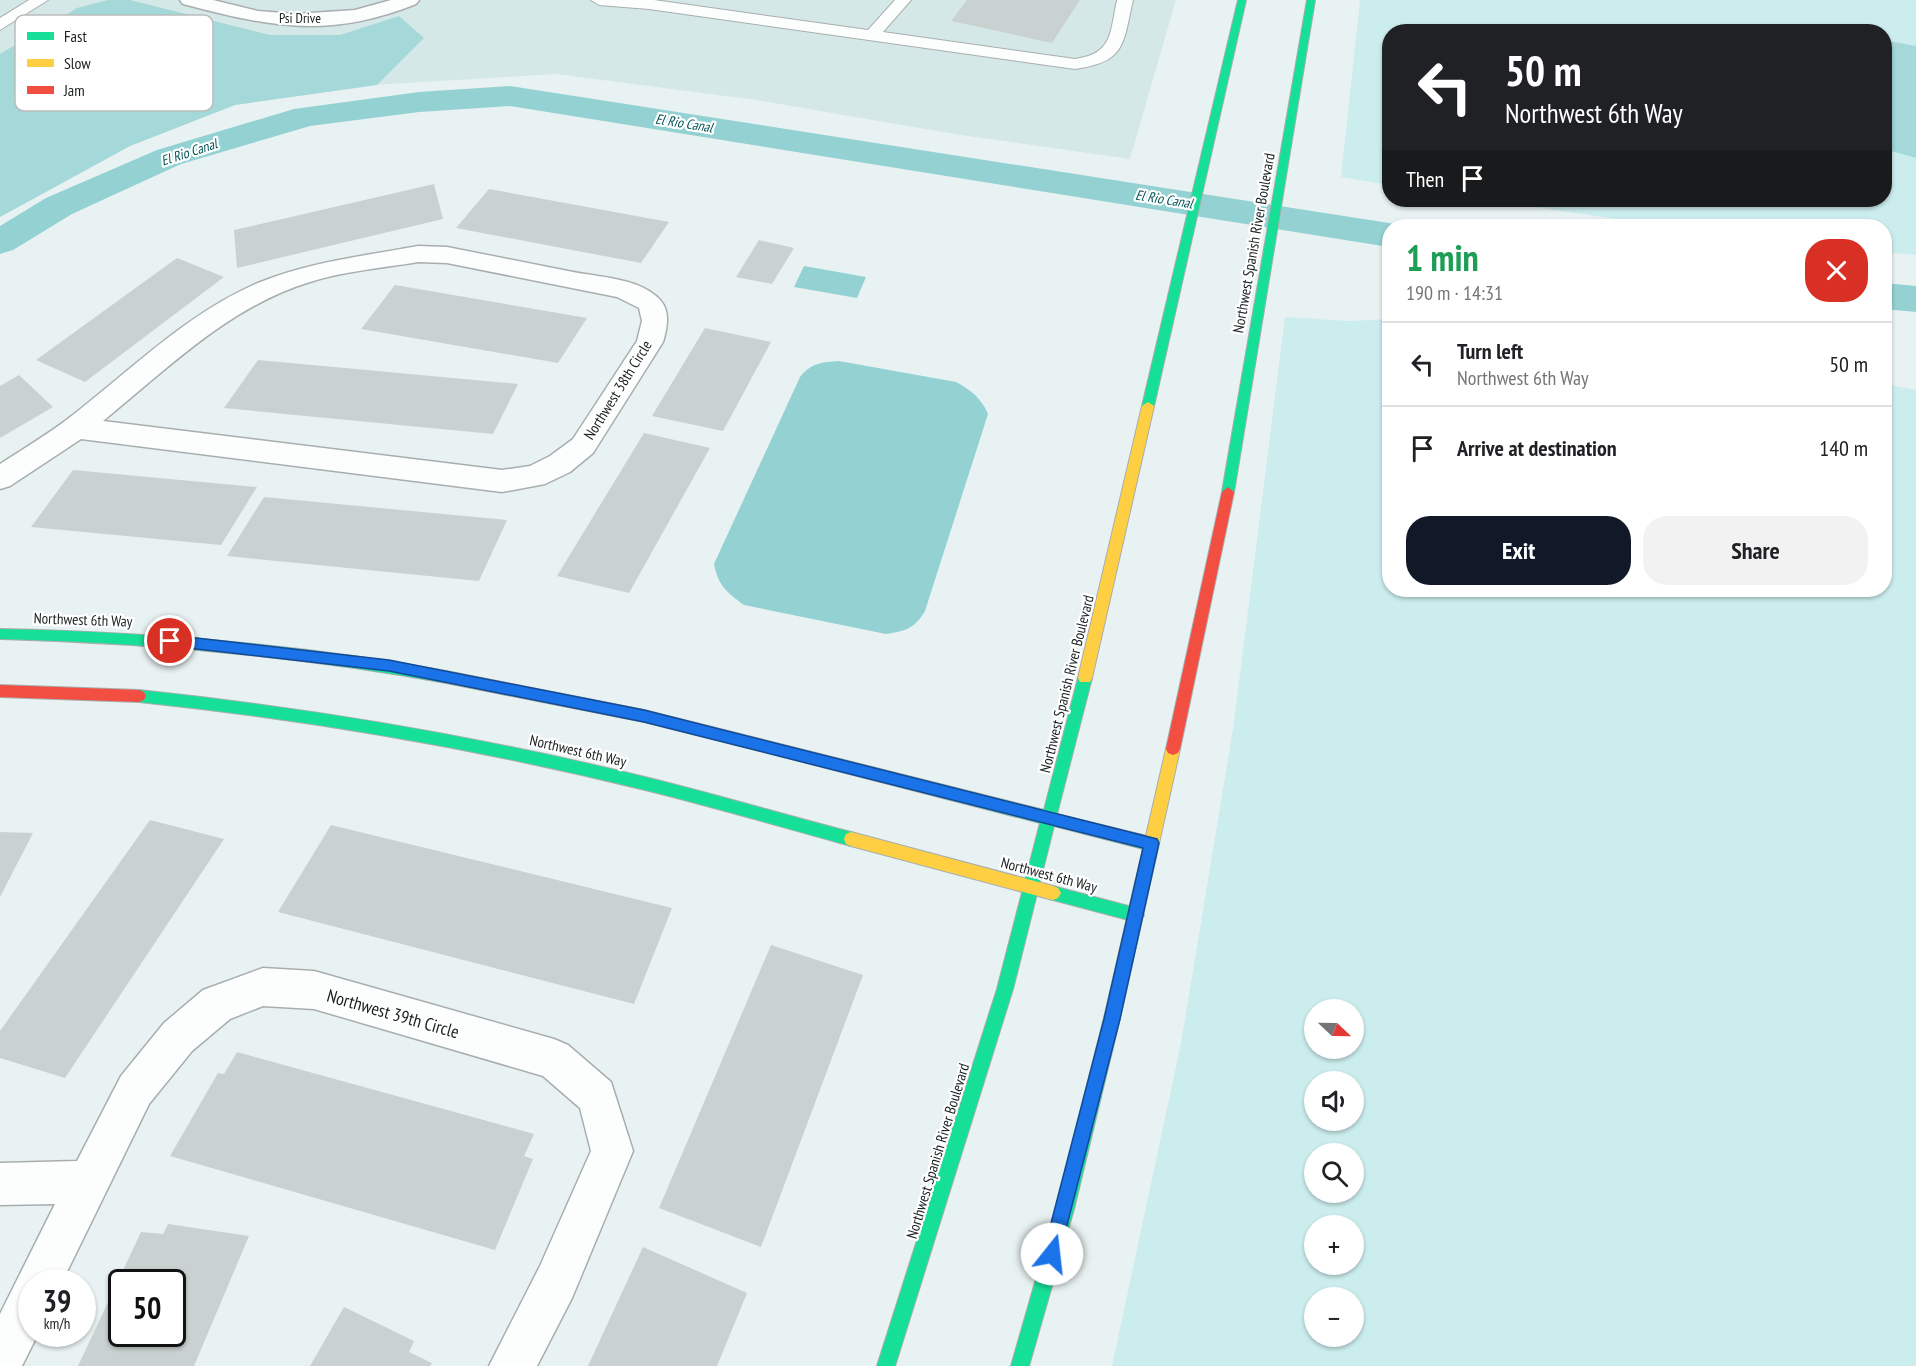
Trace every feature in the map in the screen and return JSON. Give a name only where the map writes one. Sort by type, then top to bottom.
[{"type":"main road","name":"Northwest Spanish River Boulevard","points":[[886,1366],[999,1012],[1071,744],[1208,157],[1241,0]]},
{"type":"main road","name":"Northwest Spanish River Boulevard","points":[[1020,1366],[1065,1209],[1136,915],[1211,580],[1234,463],[1311,0]]},
{"type":"main road","name":"Northwest 6th Way","points":[[0,634],[69,635],[191,642],[389,666],[644,716],[1151,843]]},
{"type":"main road","name":"Northwest 6th Way","points":[[0,691],[134,696],[232,705],[452,740],[616,777],[1136,915]]},
{"type":"street","name":"Psi Drive","points":[[190,0],[257,16],[285,20],[337,18],[391,8],[409,0]]},
{"type":"street","name":"Northwest 38th Circle","points":[[0,478],[76,428],[190,336],[230,309],[265,290],[306,274],[418,254],[447,255],[622,290],[643,297],[655,309],[657,322],[650,342],[583,446],[560,464],[535,476],[502,481],[76,428]]},
{"type":"street","name":"Northwest 39th Circle","points":[[45,1269],[135,1090],[178,1037],[217,1004],[263,987],[314,990],[554,1059],[597,1096],[612,1152],[556,1282],[512,1366]]},
{"type":"street","points":[[0,1184],[88,1182]]},
{"type":"street","points":[[0,1362],[18,1326]]},
{"type":"lane","points":[[16,15],[40,0]]},
{"type":"lane","points":[[599,0],[711,13],[1075,64],[1104,59],[1111,52],[1125,0]]},
{"type":"lane","points":[[711,13],[724,0]]},
{"type":"lane","points":[[872,35],[903,0]]},
{"type":"lane","points":[[0,25],[15,16]]},
{"type":"shaded area","points":[[0,0],[1176,0],[1130,159],[954,134],[756,100],[556,74],[374,85],[235,105],[130,146],[0,217]]},
{"type":"shaded area","points":[[108,0],[130,0],[190,15],[65,15],[77,8]]},
{"type":"shaded area","points":[[1360,0],[1916,0],[1916,46],[1892,42],[1892,24],[1382,24],[1382,184],[1341,177]]},
{"type":"shaded area","points":[[399,16],[424,38],[377,85],[235,105],[130,146],[0,217],[0,54],[15,45],[15,111],[213,111],[213,21],[270,35],[340,35]]},
{"type":"shaded area","points":[[1892,42],[1916,46],[1916,158],[1892,151]]},
{"type":"shaded area","points":[[1892,151],[1916,158],[1916,255],[1892,253],[1892,219],[1616,219],[1534,207],[1892,207]]},
{"type":"shaded area","points":[[804,266],[866,277],[857,298],[794,287]]},
{"type":"shaded area","points":[[1285,317],[1349,321],[1382,319],[1382,597],[1892,597],[1892,386],[1916,390],[1916,1366],[1112,1366],[1181,1043],[1233,729]]},
{"type":"shaded area","points":[[839,361],[956,382],[975,395],[988,414],[925,611],[914,625],[893,633],[886,634],[744,605],[724,588],[714,564],[800,377],[817,364]]},
{"type":"building","points":[[967,0],[1080,0],[1052,43],[951,21]]},
{"type":"building","points":[[434,184],[443,219],[237,268],[234,230]]},
{"type":"building","points":[[489,189],[669,222],[641,263],[456,228]]},
{"type":"building","points":[[759,240],[794,248],[772,284],[736,277]]},
{"type":"building","points":[[177,258],[224,277],[85,382],[36,360]]},
{"type":"building","points":[[395,285],[587,318],[558,363],[361,329]]},
{"type":"building","points":[[705,328],[771,342],[723,431],[652,416]]},
{"type":"building","points":[[258,360],[518,384],[493,434],[224,408]]},
{"type":"building","points":[[19,375],[53,407],[0,438],[0,386]]},
{"type":"building","points":[[644,433],[710,448],[629,593],[557,576]]},
{"type":"building","points":[[73,470],[257,487],[221,545],[31,527]]},
{"type":"building","points":[[264,497],[507,520],[479,581],[227,556]]},
{"type":"building","points":[[150,820],[224,839],[65,1078],[0,1058],[0,1031]]},
{"type":"building","points":[[331,825],[672,908],[634,1004],[278,912]]},
{"type":"building","points":[[0,832],[33,833],[0,897]]},
{"type":"building","points":[[771,945],[863,975],[761,1247],[659,1208]]},
{"type":"building","points":[[237,1052],[534,1134],[524,1156],[533,1159],[495,1250],[170,1156],[218,1073],[224,1074]]},
{"type":"building","points":[[168,1224],[249,1236],[194,1366],[78,1366],[87,1347],[96,1347],[96,1328],[108,1302],[108,1347],[186,1347],[186,1269],[124,1269],[141,1232],[163,1234]]},
{"type":"building","points":[[643,1247],[747,1293],[717,1366],[588,1366]]},
{"type":"building","points":[[344,1307],[414,1341],[409,1352],[432,1363],[430,1366],[310,1366]]},
{"type":"waterway","name":"El Rio Canal","points":[[0,242],[59,206],[169,157],[306,116],[419,102],[510,96],[1382,234]]},
{"type":"waterway","name":"El Rio Canal","points":[[1892,297],[1916,299]]},
{"type":"traffic: fast","points":[[1148,406],[1242,0]]},
{"type":"traffic: fast","points":[[1228,492],[1311,0]]},
{"type":"traffic: fast","points":[[0,634],[112,637],[224,645],[335,658],[446,677]]},
{"type":"traffic: fast","points":[[886,1366],[1005,989],[1085,678]]},
{"type":"traffic: fast","points":[[139,696],[318,718],[437,738],[674,790],[851,839]]},
{"type":"traffic: fast","points":[[760,745],[1151,844]]},
{"type":"traffic: fast","points":[[1053,893],[1136,915]]},
{"type":"traffic: fast","points":[[1020,1366],[1065,1209],[1112,1018]]},
{"type":"traffic: slow","points":[[1085,678],[1148,406]]},
{"type":"traffic: slow","points":[[446,677],[644,716],[760,745]]},
{"type":"traffic: slow","points":[[1112,1018],[1173,749]]},
{"type":"traffic: slow","points":[[851,839],[1053,893]]},
{"type":"traffic: jam","points":[[1173,749],[1228,492]]},
{"type":"traffic: jam","points":[[0,691],[139,696]]},
{"type":"route","points":[[170,641],[389,666],[644,716],[1151,843],[1112,1019],[1052,1254]]}]
